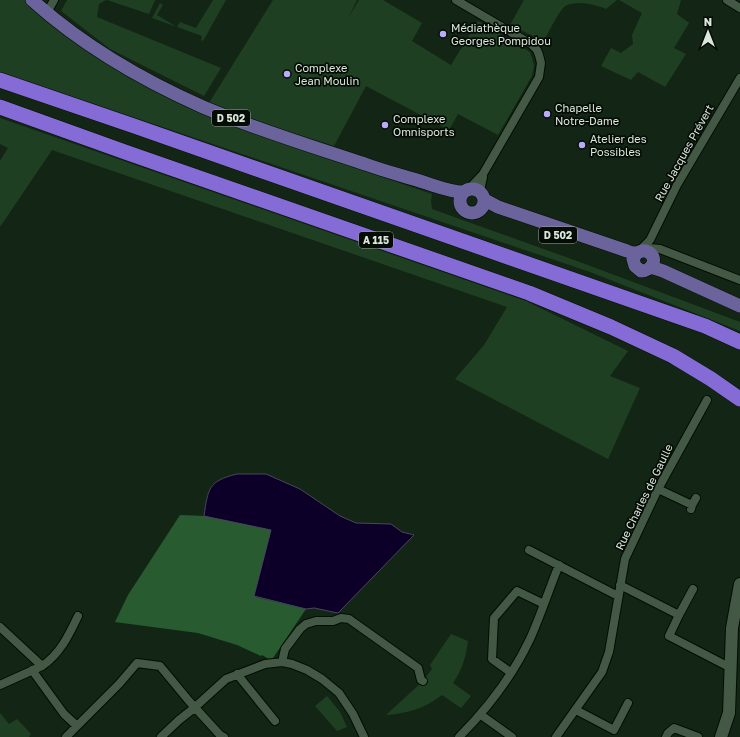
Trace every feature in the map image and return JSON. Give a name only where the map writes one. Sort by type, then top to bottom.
[{"type":"highway","name":"A 115","points":[[0,80],[645,304],[705,326],[740,342]]},
{"type":"highway","name":"A 115","points":[[0,107],[124,152],[529,293],[611,327],[673,356],[740,399]]},
{"type":"main road","name":"D 502","points":[[32,0],[70,32],[95,48],[146,79],[203,107],[376,168],[450,190],[626,251],[646,254],[665,265],[740,296]]},
{"type":"main road","name":"D 502","points":[[38,0],[51,4],[95,48]]},
{"type":"main road","name":"D 502","points":[[646,254],[663,271],[740,306]]},
{"type":"street","points":[[456,0],[531,44],[537,50],[541,62],[539,77],[483,174],[473,198]]},
{"type":"street","points":[[727,0],[740,8]]},
{"type":"street","name":"Rue Jacques Prévert","points":[[646,254],[677,185],[740,78]]},
{"type":"street","points":[[646,254],[660,249],[740,280]]},
{"type":"street","name":"Rue Charles de Gaulle","points":[[556,737],[602,672],[609,652],[625,559],[658,489],[707,400]]},
{"type":"street","points":[[658,489],[693,504]]},
{"type":"street","points":[[529,550],[618,596]]},
{"type":"street","points":[[459,737],[481,715],[510,672],[529,639],[558,565]]},
{"type":"street","points":[[721,737],[729,713],[732,628],[740,584]]},
{"type":"street","points":[[620,585],[679,615]]},
{"type":"street","points":[[693,589],[669,636],[731,668]]},
{"type":"street","points":[[510,672],[492,659],[494,618],[517,591],[544,604]]},
{"type":"street","points":[[0,684],[42,666],[48,661],[61,648],[78,616]]},
{"type":"street","points":[[282,662],[285,649],[300,629],[306,624],[316,621],[333,621],[341,618],[348,619],[418,668],[420,680],[423,681]]},
{"type":"street","points":[[0,627],[42,666]]},
{"type":"street","points":[[161,737],[226,679],[265,664],[282,662],[307,670],[326,681],[339,693],[354,714],[364,737]]},
{"type":"street","points":[[66,737],[119,684],[137,663],[160,666],[195,708],[220,735],[224,737]]},
{"type":"street","points":[[32,670],[64,714],[77,726]]},
{"type":"street","points":[[237,674],[275,722]]},
{"type":"street","points":[[576,710],[614,730],[628,703]]},
{"type":"street","points":[[481,715],[512,737]]},
{"type":"street","points":[[666,737],[674,728],[698,737]]},
{"type":"green space","points":[[0,0],[29,0],[201,111],[297,148],[432,194],[432,209],[740,322],[740,331],[590,272],[0,72]]},
{"type":"green space","points":[[67,0],[106,0],[99,4],[97,17],[221,68],[204,96],[110,49],[61,11]]},
{"type":"green space","points":[[107,0],[155,0],[149,14]]},
{"type":"green space","points":[[213,0],[226,0],[203,41],[201,40],[202,36],[177,27],[180,22],[196,28]]},
{"type":"green space","points":[[273,0],[357,0],[349,17],[359,0],[383,0],[422,23],[412,41],[451,65],[478,21],[530,52],[534,65],[532,76],[498,135],[458,114],[449,130],[366,86],[334,146],[209,103]]},
{"type":"green space","points":[[524,0],[617,0],[606,9],[586,3],[574,3],[565,6],[557,17],[544,41],[510,25]]},
{"type":"green space","points":[[619,0],[681,0],[677,14],[689,23],[674,48],[686,54],[665,87],[638,72],[631,80],[601,66],[611,48],[621,53],[633,44],[632,35],[642,13]]},
{"type":"green space","points":[[160,3],[163,5],[157,15],[177,27],[152,18]]},
{"type":"green space","points":[[0,118],[526,301],[628,351],[610,376],[640,388],[608,459],[455,379],[484,345],[507,307],[52,150],[0,227],[0,161],[8,148],[0,144]]},
{"type":"green space","points":[[180,515],[204,516],[271,530],[255,597],[306,609],[273,658],[269,659],[237,645],[198,633],[115,622],[128,595]]},
{"type":"green space","points":[[451,634],[468,641],[463,663],[453,683],[471,696],[461,708],[442,695],[429,704],[416,710],[386,715],[423,681],[432,669],[430,665]]},
{"type":"green space","points":[[327,696],[340,712],[347,727],[337,731],[315,706]]},
{"type":"green space","points":[[0,713],[9,724],[17,719],[31,734],[29,737],[0,737]]},
{"type":"shaded area","points":[[237,474],[266,474],[300,489],[340,516],[356,523],[391,524],[402,532],[414,535],[338,613],[314,608],[306,609],[254,596],[271,530],[204,516],[207,499],[211,488],[220,480]]},
{"type":"place","name":"Médiathèque Georges Pompidou","points":[[443,34]]},
{"type":"place","name":"Complexe Jean Moulin","points":[[287,74]]},
{"type":"place","name":"Chapelle Notre-Dame","points":[[547,114]]},
{"type":"place","name":"Complexe Omnisports","points":[[385,125]]},
{"type":"place","name":"Atelier des Possibles","points":[[582,145]]}]
